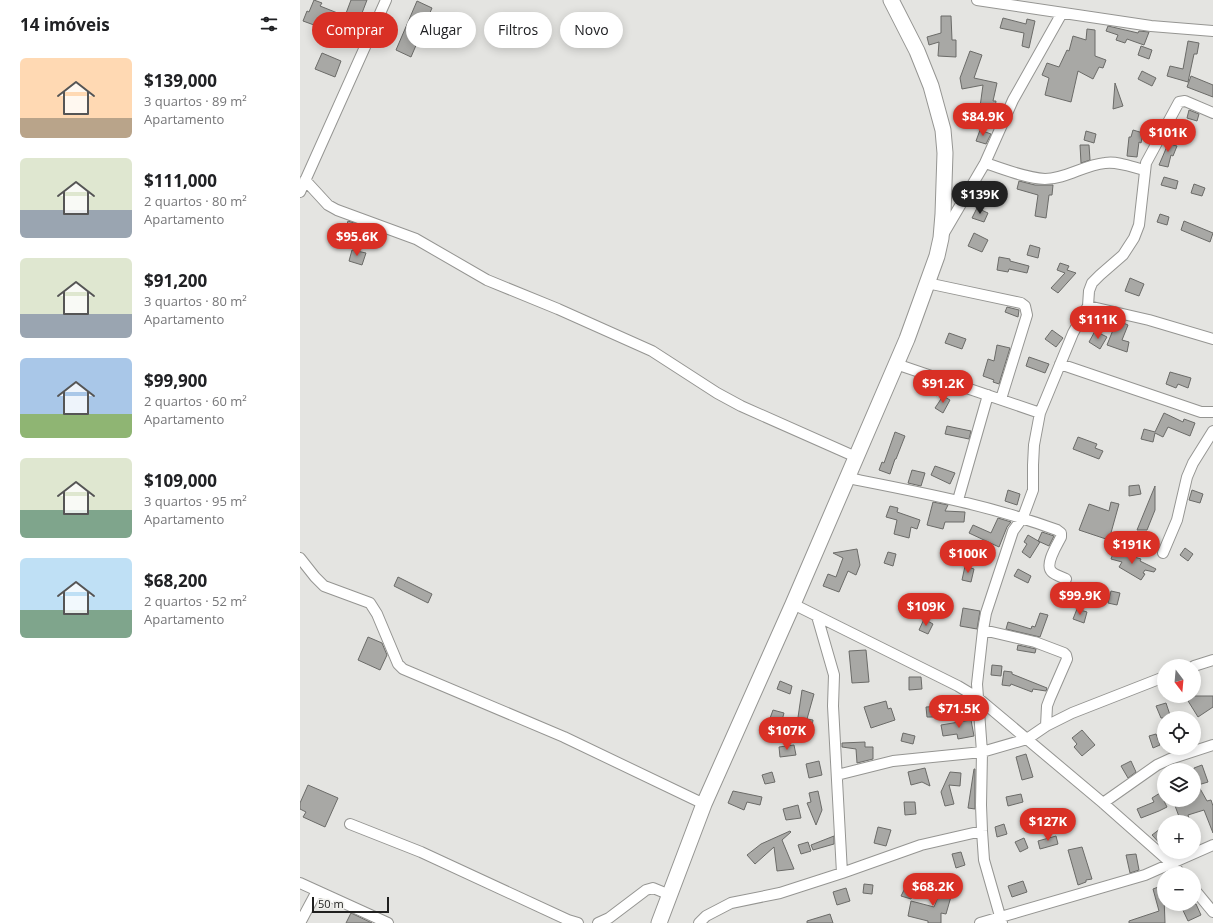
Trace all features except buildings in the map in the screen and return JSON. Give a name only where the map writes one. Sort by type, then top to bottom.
[{"type":"street","points":[[300,192],[386,0]]},
{"type":"street","points":[[663,921],[670,895],[704,804],[848,478],[907,339],[937,256],[941,238],[944,179],[945,153],[943,130],[931,86],[917,51],[891,0]]},
{"type":"street","points":[[977,0],[1151,26],[1213,31]]},
{"type":"street","points":[[941,238],[985,163],[1013,100],[1062,13]]},
{"type":"street","points":[[1001,920],[984,860],[981,805],[982,752],[977,684],[983,630],[989,604],[1013,531],[1023,518],[1033,490],[1034,445],[1040,414],[1073,332],[1088,306],[1088,298],[1092,283],[1123,255],[1134,238],[1139,225],[1144,170],[1148,157],[1179,102],[1185,101],[1213,113]]},
{"type":"street","points":[[985,163],[1025,176],[1045,179],[1061,176],[1104,163],[1115,163],[1144,170]]},
{"type":"street","points":[[305,180],[328,205],[337,210],[416,239],[493,282],[652,351],[716,393],[741,406],[856,457]]},
{"type":"street","points":[[927,282],[1021,303],[1025,306],[1027,315],[1000,399]]},
{"type":"street","points":[[1088,306],[1149,320],[1213,339]]},
{"type":"street","points":[[896,364],[988,394],[1040,414]]},
{"type":"street","points":[[1060,364],[1201,412],[1213,412]]},
{"type":"street","points":[[958,500],[988,394]]},
{"type":"street","points":[[1162,553],[1177,520],[1187,476],[1193,463],[1213,431]]},
{"type":"street","points":[[848,478],[958,500],[1023,518],[1057,530],[1061,533],[1061,537],[1048,564],[1049,569],[1052,572],[1066,579]]},
{"type":"street","points":[[300,558],[324,586],[370,603],[377,614],[398,664],[403,669],[564,737],[704,804]]},
{"type":"street","points":[[793,604],[958,686],[978,698],[1103,803],[1175,867]]},
{"type":"street","points":[[817,616],[834,675],[833,706],[842,873]]},
{"type":"street","points":[[983,630],[1035,642],[1066,655],[1067,660],[1048,702],[1046,726]]},
{"type":"street","points":[[1201,664],[1213,660]]},
{"type":"street","points":[[837,775],[893,761],[982,752],[1027,740],[1046,726],[1072,713],[1157,680]]},
{"type":"street","points":[[1103,803],[1157,765],[1170,759],[1213,745]]},
{"type":"street","points":[[350,824],[421,852],[568,920],[578,923]]},
{"type":"street","points":[[699,923],[706,916],[732,903],[780,893],[921,845],[982,831]]},
{"type":"street","points":[[980,923],[1001,920],[1139,876],[1172,864],[1213,845]]},
{"type":"street","points":[[300,884],[388,923]]},
{"type":"street","points":[[598,923],[609,918],[646,890],[653,888],[670,895]]},
{"type":"street","points":[[300,923],[317,891]]},
{"type":"street","points":[[1201,897],[1213,912]]}]
